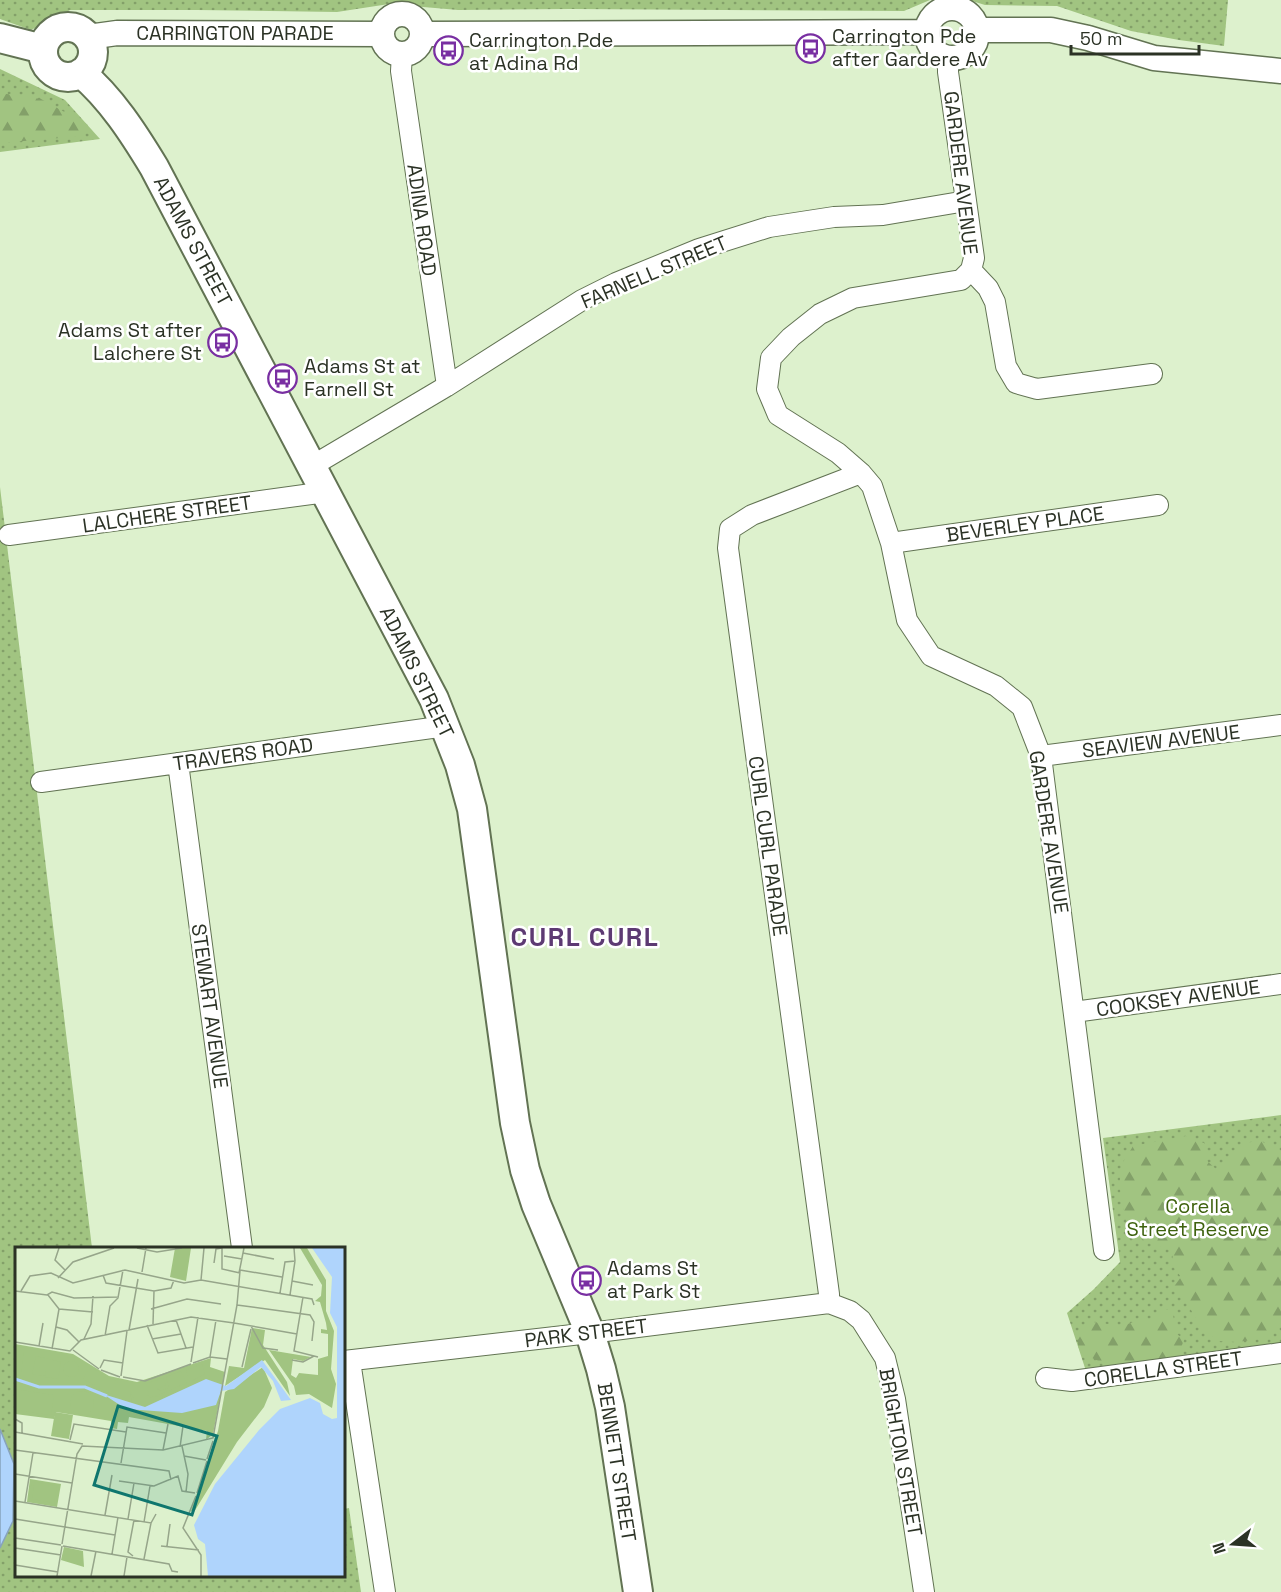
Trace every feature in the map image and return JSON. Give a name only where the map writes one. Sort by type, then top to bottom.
[{"type":"main road","points":[[66,26],[82,31],[88,37],[93,53],[87,68],[81,73],[66,77],[58,75],[46,64],[43,49],[50,33],[66,26]]},
{"type":"main road","points":[[0,38],[43,49]]},
{"type":"main road","name":"ADAMS STREET","points":[[81,73],[112,105],[154,168],[326,492],[446,726],[472,808],[513,1113],[525,1170],[536,1204],[590,1333]]},
{"type":"main road","name":"BENNETT STREET","points":[[590,1333],[610,1407],[638,1592]]},
{"type":"street","points":[[957,8],[972,17],[977,37],[971,50],[964,56],[948,58],[934,51],[926,32],[928,23],[938,11],[957,8]]},
{"type":"street","points":[[399,14],[412,16],[421,27],[422,34],[414,51],[402,54],[390,50],[382,34],[386,21],[399,14]]},
{"type":"street","points":[[977,30],[1051,30],[1088,38],[1154,58],[1281,71]]},
{"type":"street","points":[[422,34],[926,32]]},
{"type":"street","name":"CARRINGTON PARADE","points":[[88,37],[117,33],[382,34]]},
{"type":"street","name":"ADINA ROAD","points":[[402,54],[401,71],[447,386]]},
{"type":"street","name":"GARDERE AVENUE","points":[[948,58],[948,72],[974,258],[971,270],[961,280],[853,298],[820,314],[771,358],[767,388],[778,415],[837,453],[861,473],[872,486],[891,543],[907,620],[931,656],[996,686],[1022,707],[1041,756],[1104,1250]]},
{"type":"street","name":"FARNELL STREET","points":[[312,466],[447,386],[582,300],[616,283],[699,249],[769,227],[834,217],[883,215],[966,201]]},
{"type":"street","points":[[971,270],[988,288],[995,302],[1006,366],[1016,383],[1037,389],[1152,374]]},
{"type":"street","name":"CURL CURL PARADE","points":[[829,1303],[728,548],[730,529],[752,515],[861,473]]},
{"type":"street","name":"LALCHERE STREET","points":[[9,535],[326,492]]},
{"type":"street","name":"BEVERLEY PLACE","points":[[891,543],[1158,505]]},
{"type":"street","name":"SEAVIEW AVENUE","points":[[1041,756],[1281,725]]},
{"type":"street","name":"TRAVERS ROAD","points":[[41,782],[446,726]]},
{"type":"street","name":"STEWART AVENUE","points":[[178,763],[242,1247]]},
{"type":"street","name":"COOKSEY AVENUE","points":[[1074,1012],[1281,984]]},
{"type":"street","name":"PARK STREET","points":[[347,1361],[829,1303]]},
{"type":"street","name":"BRIGHTON STREET","points":[[829,1303],[850,1311],[861,1320],[885,1358],[895,1399],[924,1592]]},
{"type":"street","name":"CORELLA STREET","points":[[1046,1378],[1072,1381],[1281,1353]]},
{"type":"street","points":[[347,1361],[385,1592]]},
{"type":"green space","points":[[0,0],[930,0],[904,11],[458,10],[389,4],[337,12],[70,10],[31,30],[0,19]]},
{"type":"green space","points":[[969,0],[1228,0],[1224,46],[1131,31],[1057,6],[985,5]]},
{"type":"green space","points":[[0,69],[65,100],[100,139],[0,152]]},
{"type":"green space","points":[[0,93],[41,99],[88,125],[84,136],[0,143]]},
{"type":"green space","points":[[0,487],[92,1247],[15,1247],[15,1577],[345,1577],[345,1509],[349,1508],[361,1592],[0,1592]]},
{"type":"green space","name":"Corella Street Reserve","points":[[1281,1115],[1281,1345],[1111,1367],[1085,1368],[1067,1313],[1120,1262],[1103,1138]]},
{"type":"green space","points":[[1186,1136],[1204,1143],[1206,1160],[1216,1169],[1234,1157],[1242,1144],[1260,1140],[1281,1154],[1281,1324],[1277,1325],[1266,1338],[1237,1342],[1217,1341],[1199,1324],[1187,1303],[1173,1288],[1181,1277],[1172,1265],[1173,1251],[1130,1233],[1120,1189],[1121,1172],[1125,1159],[1133,1146]]},
{"type":"green space","points":[[1164,1310],[1172,1310],[1177,1334],[1184,1340],[1174,1359],[1111,1367],[1090,1357],[1078,1347],[1078,1335],[1093,1322],[1122,1326],[1142,1319],[1154,1319]]},
{"type":"water","points":[[0,1429],[14,1464],[13,1521],[0,1548]]},
{"type":"place","name":"Carrington Pde after Gardere Av","points":[[811,48]]},
{"type":"place","name":"Carrington Pde at Adina Rd","points":[[448,51]]},
{"type":"place","name":"Adams St after Lalchere St","points":[[223,342]]},
{"type":"place","name":"Adams St at Farnell St","points":[[283,378]]},
{"type":"place","name":"Adams St at Park St","points":[[586,1280]]},
{"type":"district","name":"CURL CURL","points":[[585,937]]}]
